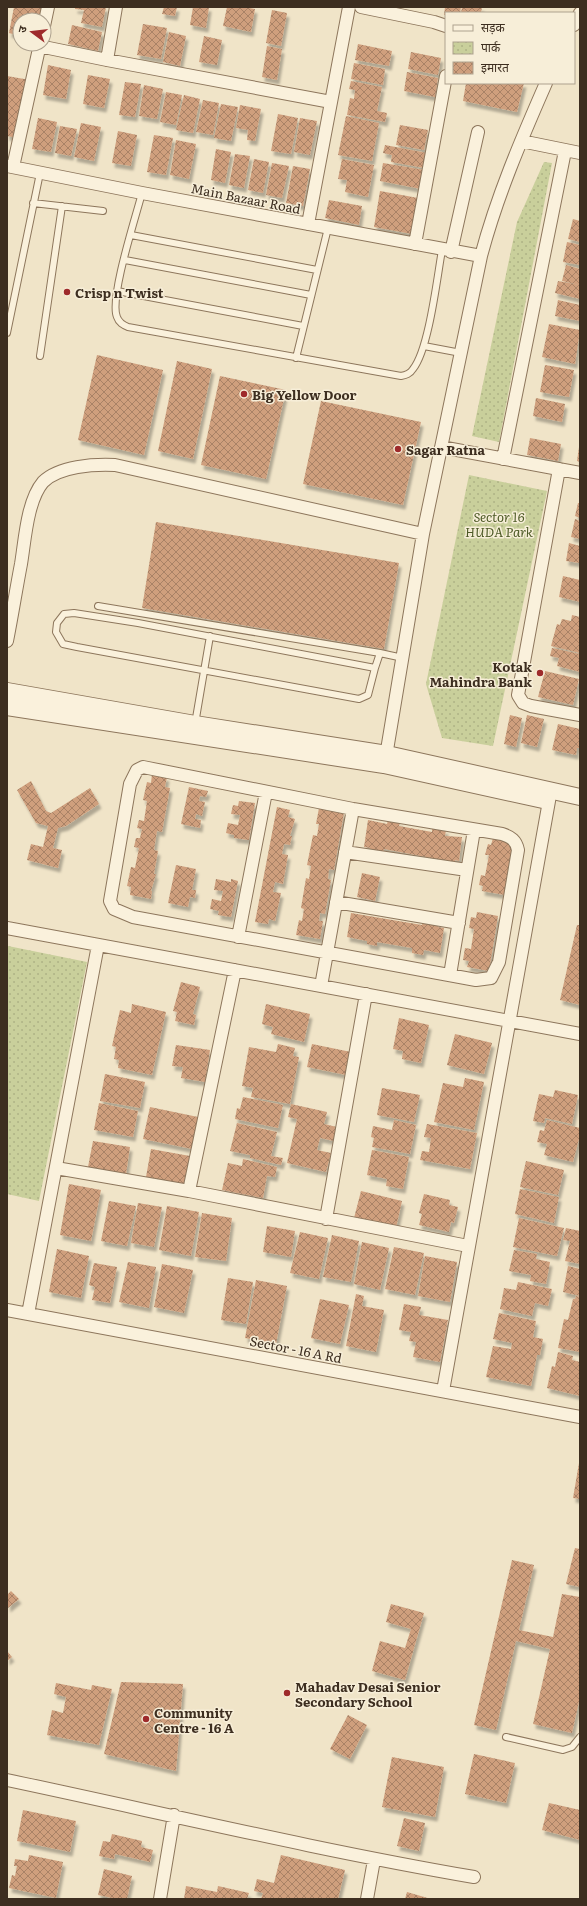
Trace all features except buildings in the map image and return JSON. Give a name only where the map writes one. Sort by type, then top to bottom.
[{"type":"street","points":[[107,60],[116,7]]},
{"type":"street","points":[[308,224],[349,7]]},
{"type":"street","points":[[361,7],[445,26]]},
{"type":"street","points":[[575,23],[580,13]]},
{"type":"street","points":[[52,48],[107,60],[331,102]]},
{"type":"street","points":[[10,167],[37,52]]},
{"type":"street","points":[[415,244],[445,81]]},
{"type":"street","points":[[386,759],[423,534],[462,353],[481,256],[492,215],[546,84]]},
{"type":"street","points":[[447,251],[478,132]]},
{"type":"street","points":[[521,141],[580,153]]},
{"type":"street","points":[[503,458],[565,150]]},
{"type":"street","name":"Main Bazaar Road","points":[[10,167],[447,251],[481,256]]},
{"type":"street","points":[[441,447],[580,473]]},
{"type":"street","points":[[7,642],[27,528],[34,499],[44,482],[57,473],[81,466],[116,465],[423,534]]},
{"type":"street","points":[[559,469],[518,695],[523,703],[531,706],[580,715]]},
{"type":"street","points":[[7,691],[194,730]]},
{"type":"street","points":[[7,707],[194,730],[386,759],[550,796],[580,808]]},
{"type":"street","points":[[143,768],[266,792],[511,837],[517,842],[518,850],[499,962],[496,971],[491,978],[485,980],[450,975],[327,954],[133,917],[114,909],[110,901],[130,784],[137,770],[143,768]]},
{"type":"street","points":[[238,937],[266,792]]},
{"type":"street","points":[[550,796],[580,797]]},
{"type":"street","points":[[443,1391],[550,796]]},
{"type":"street","points":[[321,986],[353,809]]},
{"type":"street","points":[[450,975],[474,830]]},
{"type":"street","points":[[346,852],[467,870]]},
{"type":"street","points":[[336,902],[459,923]]},
{"type":"street","points":[[7,928],[580,1034]]},
{"type":"street","points":[[28,1314],[98,945]]},
{"type":"street","points":[[189,1192],[235,970]]},
{"type":"street","points":[[326,1219],[366,994]]},
{"type":"street","points":[[56,1168],[468,1246]]},
{"type":"street","name":"Sector - 16 A Rd","points":[[7,1310],[580,1416]]},
{"type":"street","points":[[7,1780],[174,1815],[374,1860],[474,1877]]},
{"type":"street","points":[[160,1899],[174,1815]]},
{"type":"street","points":[[367,1899],[374,1860]]},
{"type":"lane","points":[[7,333],[40,173]]},
{"type":"lane","points":[[142,193],[125,260],[115,308],[117,317],[122,324],[128,327],[400,376],[408,375],[413,369],[424,346],[447,251]]},
{"type":"lane","points":[[33,203],[103,210]]},
{"type":"lane","points":[[40,356],[62,206]]},
{"type":"lane","points":[[296,358],[328,228]]},
{"type":"lane","points":[[131,235],[317,270]]},
{"type":"lane","points":[[125,260],[311,295]]},
{"type":"lane","points":[[118,291],[303,326]]},
{"type":"lane","points":[[424,346],[462,353]]},
{"type":"lane","points":[[98,606],[403,658]]},
{"type":"lane","points":[[375,668],[210,636],[74,613],[64,614],[58,623],[56,632],[63,644],[76,647],[359,699],[368,695],[380,653]]},
{"type":"lane","points":[[194,730],[210,636]]},
{"type":"lane","points":[[506,1737],[563,1750],[572,1747],[580,1737]]},
{"type":"green space","points":[[544,162],[552,163],[499,442],[472,436],[517,222]]},
{"type":"green space","name":"Sector 16 HUDA Park","points":[[469,475],[547,491],[493,746],[442,738],[426,684]]},
{"type":"green space","points":[[8,946],[87,962],[39,1201],[7,1194]]},
{"type":"place","name":"Crisp n Twist","points":[[67,292]]},
{"type":"place","name":"Big Yellow Door","points":[[244,394]]},
{"type":"place","name":"Sagar Ratna","points":[[398,449]]},
{"type":"place","name":"Kotak Mahindra Bank","points":[[540,673]]},
{"type":"place","name":"Mahadav Desai Senior Secondary School","points":[[287,1693]]},
{"type":"place","name":"Community Centre - 16 A","points":[[146,1719]]}]
